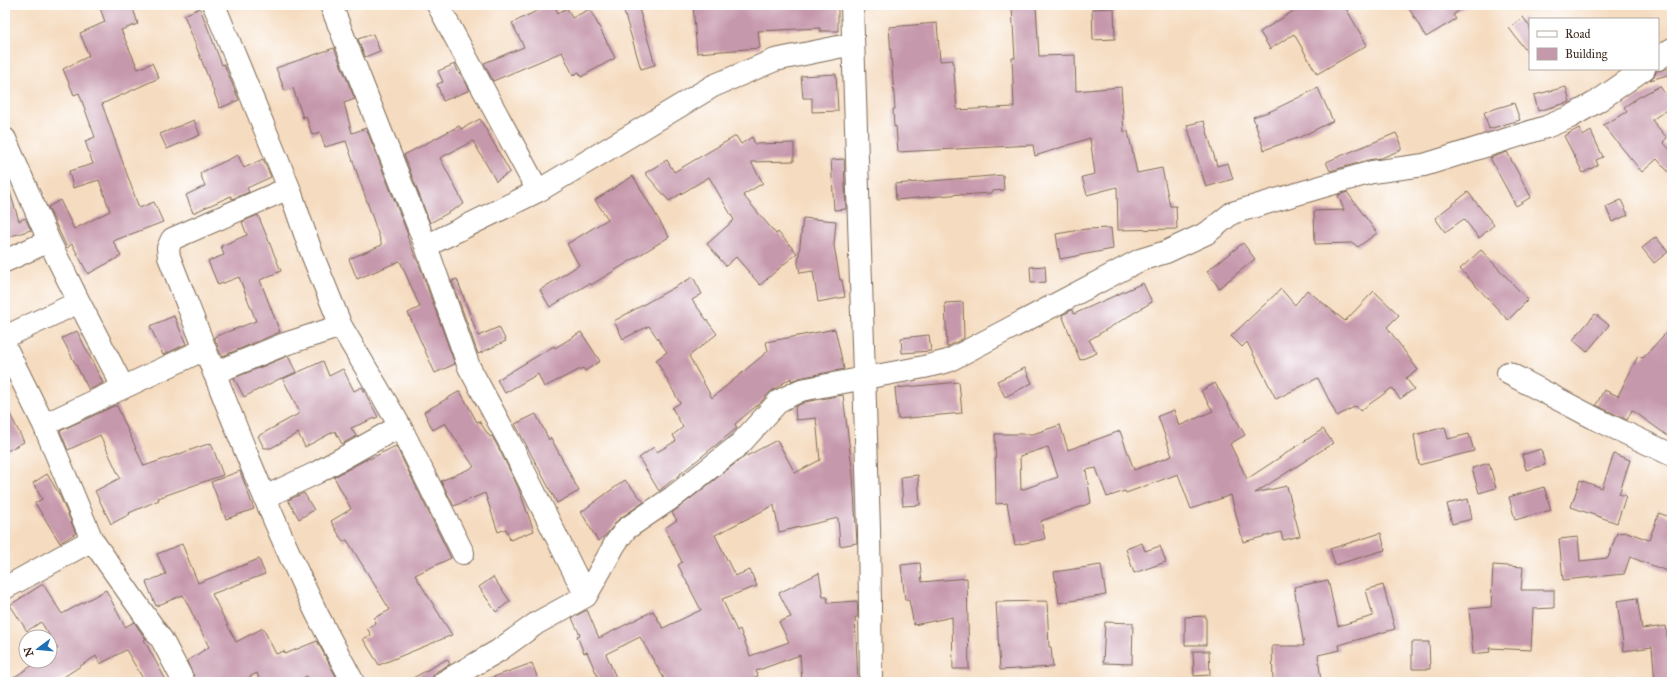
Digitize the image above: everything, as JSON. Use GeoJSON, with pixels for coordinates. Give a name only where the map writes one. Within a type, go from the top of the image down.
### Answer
{"type":"FeatureCollection","features":[{"type":"Feature","properties":{"kind":"street"},"geometry":{"type":"LineString","coordinates":[[214,5],[289,188],[312,254],[340,326],[400,426],[463,554]]}},
{"type":"Feature","properties":{"kind":"street"},"geometry":{"type":"LineString","coordinates":[[331,5],[426,246],[469,367],[509,441],[586,596]]}},
{"type":"Feature","properties":{"kind":"street"},"geometry":{"type":"LineString","coordinates":[[438,5],[538,191]]}},
{"type":"Feature","properties":{"kind":"street"},"geometry":{"type":"LineString","coordinates":[[852,5],[869,529],[871,682]]}},
{"type":"Feature","properties":{"kind":"street"},"geometry":{"type":"LineString","coordinates":[[426,246],[538,191],[713,86],[775,60],[853,44]]}},
{"type":"Feature","properties":{"kind":"street"},"geometry":{"type":"LineString","coordinates":[[1659,58],[1672,49]]}},
{"type":"Feature","properties":{"kind":"street"},"geometry":{"type":"LineString","coordinates":[[444,682],[498,651],[537,623],[586,596],[615,544],[626,529],[673,497],[740,444],[779,401],[802,390],[864,379],[948,360],[1140,260],[1166,252],[1207,234],[1232,213],[1372,172],[1424,165],[1546,127],[1570,117],[1598,102],[1643,70]]}},
{"type":"Feature","properties":{"kind":"street"},"geometry":{"type":"LineString","coordinates":[[5,139],[49,241],[123,387]]}},
{"type":"Feature","properties":{"kind":"street"},"geometry":{"type":"LineString","coordinates":[[289,188],[172,239],[168,248],[169,257],[214,373],[265,497],[317,613],[353,682]]}},
{"type":"Feature","properties":{"kind":"street"},"geometry":{"type":"LineString","coordinates":[[5,261],[49,241]]}},
{"type":"Feature","properties":{"kind":"street"},"geometry":{"type":"LineString","coordinates":[[5,337],[79,302]]}},
{"type":"Feature","properties":{"kind":"street"},"geometry":{"type":"LineString","coordinates":[[214,373],[285,344],[340,326]]}},
{"type":"Feature","properties":{"kind":"street"},"geometry":{"type":"LineString","coordinates":[[5,346],[44,425],[92,540],[162,640],[184,682]]}},
{"type":"Feature","properties":{"kind":"street"},"geometry":{"type":"LineString","coordinates":[[44,425],[205,349]]}},
{"type":"Feature","properties":{"kind":"street"},"geometry":{"type":"LineString","coordinates":[[1508,373],[1598,420],[1672,456]]}},
{"type":"Feature","properties":{"kind":"street"},"geometry":{"type":"LineString","coordinates":[[265,497],[316,473],[400,426]]}},
{"type":"Feature","properties":{"kind":"street"},"geometry":{"type":"LineString","coordinates":[[5,588],[92,540]]}},
{"type":"Feature","properties":{"kind":"building"},"geometry":{"type":"Polygon","coordinates":[[[99,5],[132,5],[138,24],[121,30],[138,69],[152,63],[159,78],[102,104],[139,208],[154,202],[163,222],[113,241],[121,256],[88,274],[72,244],[67,248],[48,207],[60,200],[74,229],[110,211],[99,180],[73,188],[69,171],[93,164],[85,141],[95,137],[79,93],[74,95],[63,69],[89,56],[80,33],[105,22],[99,5]]]}},
{"type":"Feature","properties":{"kind":"building"},"geometry":{"type":"Polygon","coordinates":[[[549,5],[554,5],[558,13],[567,8],[572,18],[590,9],[615,58],[581,77],[579,72],[573,75],[562,52],[493,81],[484,63],[524,47],[512,23],[549,5]]]}},
{"type":"Feature","properties":{"kind":"building"},"geometry":{"type":"Polygon","coordinates":[[[622,5],[638,5],[655,65],[641,69],[622,5]]]}},
{"type":"Feature","properties":{"kind":"building"},"geometry":{"type":"Polygon","coordinates":[[[693,5],[838,5],[838,31],[820,31],[820,28],[758,31],[760,48],[697,53],[693,5]]]}},
{"type":"Feature","properties":{"kind":"building"},"geometry":{"type":"Polygon","coordinates":[[[1303,5],[1344,5],[1367,45],[1317,74],[1294,34],[1270,49],[1260,32],[1303,5]]]}},
{"type":"Feature","properties":{"kind":"building"},"geometry":{"type":"Polygon","coordinates":[[[1407,5],[1467,5],[1453,15],[1456,19],[1426,37],[1407,5]]]}},
{"type":"Feature","properties":{"kind":"building"},"geometry":{"type":"Polygon","coordinates":[[[1036,6],[1039,56],[1075,55],[1076,91],[1121,87],[1124,132],[1128,131],[1137,173],[1162,168],[1170,206],[1176,206],[1177,229],[1118,230],[1117,187],[1087,195],[1082,177],[1095,174],[1090,138],[1035,156],[1033,145],[898,152],[896,126],[894,127],[893,109],[895,109],[889,27],[937,23],[940,61],[953,60],[957,110],[1014,107],[1012,58],[1015,58],[1012,8],[1036,6]]]}},
{"type":"Feature","properties":{"kind":"building"},"geometry":{"type":"Polygon","coordinates":[[[200,8],[222,65],[224,64],[239,100],[220,108],[184,15],[200,8]]]}},
{"type":"Feature","properties":{"kind":"building"},"geometry":{"type":"Polygon","coordinates":[[[1114,8],[1115,39],[1093,40],[1092,9],[1114,8]]]}},
{"type":"Feature","properties":{"kind":"building"},"geometry":{"type":"Polygon","coordinates":[[[1523,17],[1529,26],[1529,55],[1509,28],[1523,17]]]}},
{"type":"Feature","properties":{"kind":"building"},"geometry":{"type":"Polygon","coordinates":[[[373,34],[380,51],[365,57],[358,39],[373,34]]]}},
{"type":"Feature","properties":{"kind":"building"},"geometry":{"type":"Polygon","coordinates":[[[334,48],[355,99],[344,103],[352,133],[366,128],[408,235],[407,236],[420,267],[455,364],[435,373],[408,313],[420,307],[400,261],[357,279],[349,259],[382,245],[346,141],[325,147],[320,132],[312,135],[306,116],[303,118],[293,88],[285,91],[276,68],[334,48]]]}},
{"type":"Feature","properties":{"kind":"building"},"geometry":{"type":"Polygon","coordinates":[[[455,64],[459,74],[460,73],[470,90],[443,101],[437,84],[443,82],[438,71],[455,64]]]}},
{"type":"Feature","properties":{"kind":"building"},"geometry":{"type":"Polygon","coordinates":[[[1670,69],[1671,74],[1650,80],[1655,75],[1656,71],[1670,69]]]}},
{"type":"Feature","properties":{"kind":"building"},"geometry":{"type":"Polygon","coordinates":[[[836,74],[838,111],[812,112],[812,98],[803,98],[801,76],[836,74]]]}},
{"type":"Feature","properties":{"kind":"building"},"geometry":{"type":"Polygon","coordinates":[[[1660,86],[1672,106],[1652,120],[1667,138],[1663,142],[1672,152],[1672,176],[1657,159],[1642,172],[1603,125],[1627,112],[1624,107],[1660,86]]]}},
{"type":"Feature","properties":{"kind":"building"},"geometry":{"type":"Polygon","coordinates":[[[1566,87],[1570,102],[1538,111],[1534,95],[1566,87]]]}},
{"type":"Feature","properties":{"kind":"building"},"geometry":{"type":"Polygon","coordinates":[[[1318,88],[1333,121],[1298,138],[1264,150],[1253,117],[1271,111],[1318,88]]]}},
{"type":"Feature","properties":{"kind":"building"},"geometry":{"type":"Polygon","coordinates":[[[1514,103],[1520,120],[1489,129],[1484,112],[1514,103]]]}},
{"type":"Feature","properties":{"kind":"building"},"geometry":{"type":"Polygon","coordinates":[[[480,119],[510,172],[496,181],[473,141],[440,158],[464,204],[430,223],[404,155],[459,126],[461,129],[480,119]]]}},
{"type":"Feature","properties":{"kind":"building"},"geometry":{"type":"Polygon","coordinates":[[[194,120],[200,135],[167,149],[160,134],[194,120]]]}},
{"type":"Feature","properties":{"kind":"building"},"geometry":{"type":"Polygon","coordinates":[[[1204,121],[1217,166],[1228,163],[1233,179],[1206,187],[1187,125],[1204,121]]]}},
{"type":"Feature","properties":{"kind":"building"},"geometry":{"type":"Polygon","coordinates":[[[1579,128],[1583,136],[1591,131],[1603,157],[1596,160],[1598,165],[1583,173],[1564,136],[1579,128]]]}},
{"type":"Feature","properties":{"kind":"building"},"geometry":{"type":"Polygon","coordinates":[[[1396,133],[1401,143],[1401,150],[1381,158],[1368,160],[1330,171],[1326,162],[1396,133]]]}},
{"type":"Feature","properties":{"kind":"building"},"geometry":{"type":"Polygon","coordinates":[[[736,136],[741,144],[752,137],[755,144],[794,143],[794,161],[751,162],[763,183],[743,195],[776,234],[778,232],[797,253],[760,285],[736,257],[726,266],[707,244],[734,220],[709,177],[669,201],[645,173],[667,160],[674,172],[736,136]]]}},
{"type":"Feature","properties":{"kind":"building"},"geometry":{"type":"Polygon","coordinates":[[[1507,152],[1531,197],[1516,206],[1490,158],[1507,152]]]}},
{"type":"Feature","properties":{"kind":"building"},"geometry":{"type":"Polygon","coordinates":[[[238,155],[244,168],[263,159],[271,177],[247,188],[249,192],[232,199],[231,196],[193,213],[186,195],[205,186],[200,173],[238,155]]]}},
{"type":"Feature","properties":{"kind":"building"},"geometry":{"type":"Polygon","coordinates":[[[844,159],[846,209],[834,210],[831,160],[844,159]]]}},
{"type":"Feature","properties":{"kind":"building"},"geometry":{"type":"Polygon","coordinates":[[[1003,175],[1004,190],[992,191],[992,193],[961,194],[896,200],[895,184],[1003,175]]]}},
{"type":"Feature","properties":{"kind":"building"},"geometry":{"type":"Polygon","coordinates":[[[633,176],[669,237],[591,285],[590,283],[550,307],[540,290],[579,265],[567,244],[608,219],[595,200],[633,176]]]}},
{"type":"Feature","properties":{"kind":"building"},"geometry":{"type":"Polygon","coordinates":[[[5,189],[9,189],[19,221],[25,218],[31,230],[5,238],[5,189]]]}},
{"type":"Feature","properties":{"kind":"building"},"geometry":{"type":"Polygon","coordinates":[[[1347,192],[1377,233],[1358,247],[1353,243],[1315,244],[1314,211],[1344,210],[1338,195],[1347,192]]]}},
{"type":"Feature","properties":{"kind":"building"},"geometry":{"type":"Polygon","coordinates":[[[1468,192],[1494,225],[1479,238],[1464,219],[1445,232],[1435,218],[1468,192]]]}},
{"type":"Feature","properties":{"kind":"building"},"geometry":{"type":"Polygon","coordinates":[[[1621,200],[1628,215],[1612,222],[1606,207],[1621,200]]]}},
{"type":"Feature","properties":{"kind":"building"},"geometry":{"type":"Polygon","coordinates":[[[258,215],[281,271],[260,280],[280,332],[223,356],[221,355],[214,337],[256,321],[239,277],[218,285],[208,261],[224,255],[221,246],[247,235],[242,222],[258,215]]]}},
{"type":"Feature","properties":{"kind":"building"},"geometry":{"type":"Polygon","coordinates":[[[803,218],[836,221],[834,245],[840,280],[842,280],[845,297],[818,302],[813,271],[800,273],[798,263],[803,218]]]}},
{"type":"Feature","properties":{"kind":"building"},"geometry":{"type":"Polygon","coordinates":[[[1111,228],[1113,249],[1060,259],[1056,234],[1086,229],[1111,228]]]}},
{"type":"Feature","properties":{"kind":"building"},"geometry":{"type":"Polygon","coordinates":[[[1656,237],[1668,252],[1654,263],[1642,248],[1656,237]]]}},
{"type":"Feature","properties":{"kind":"building"},"geometry":{"type":"Polygon","coordinates":[[[1243,243],[1255,259],[1219,288],[1207,271],[1243,243]]]}},
{"type":"Feature","properties":{"kind":"building"},"geometry":{"type":"Polygon","coordinates":[[[1481,250],[1528,300],[1508,320],[1460,269],[1481,250]]]}},
{"type":"Feature","properties":{"kind":"building"},"geometry":{"type":"Polygon","coordinates":[[[1045,266],[1046,282],[1031,283],[1030,267],[1045,266]]]}},
{"type":"Feature","properties":{"kind":"building"},"geometry":{"type":"Polygon","coordinates":[[[693,277],[702,294],[692,300],[717,334],[689,356],[712,398],[768,351],[766,342],[835,329],[844,369],[791,381],[791,378],[770,392],[760,403],[735,424],[737,428],[659,491],[639,458],[654,447],[657,452],[676,441],[673,435],[683,427],[672,408],[680,403],[656,360],[667,352],[649,326],[623,339],[614,321],[693,277]]]}},
{"type":"Feature","properties":{"kind":"building"},"geometry":{"type":"Polygon","coordinates":[[[457,279],[478,336],[499,327],[506,341],[478,354],[452,281],[457,279]]]}},
{"type":"Feature","properties":{"kind":"building"},"geometry":{"type":"Polygon","coordinates":[[[1143,283],[1152,302],[1089,340],[1097,353],[1080,360],[1062,315],[1072,310],[1074,314],[1143,283]]]}},
{"type":"Feature","properties":{"kind":"building"},"geometry":{"type":"Polygon","coordinates":[[[1281,289],[1295,305],[1307,290],[1345,321],[1374,291],[1399,315],[1387,327],[1418,370],[1406,378],[1414,389],[1400,399],[1392,388],[1360,411],[1356,406],[1337,416],[1318,378],[1276,399],[1247,342],[1242,347],[1231,336],[1281,289]]]}},
{"type":"Feature","properties":{"kind":"building"},"geometry":{"type":"Polygon","coordinates":[[[963,302],[964,338],[947,347],[945,303],[963,302]]]}},
{"type":"Feature","properties":{"kind":"building"},"geometry":{"type":"Polygon","coordinates":[[[1595,314],[1609,325],[1587,352],[1573,340],[1595,314]]]}},
{"type":"Feature","properties":{"kind":"building"},"geometry":{"type":"Polygon","coordinates":[[[174,316],[186,344],[163,355],[150,326],[174,316]]]}},
{"type":"Feature","properties":{"kind":"building"},"geometry":{"type":"Polygon","coordinates":[[[1672,326],[1672,439],[1632,410],[1627,420],[1596,405],[1604,390],[1618,396],[1638,356],[1643,358],[1672,326]]]}},
{"type":"Feature","properties":{"kind":"building"},"geometry":{"type":"Polygon","coordinates":[[[77,331],[103,383],[89,390],[62,338],[77,331]]]}},
{"type":"Feature","properties":{"kind":"building"},"geometry":{"type":"Polygon","coordinates":[[[581,332],[600,361],[585,371],[583,368],[544,387],[538,374],[505,393],[497,380],[554,346],[555,348],[581,332]]]}},
{"type":"Feature","properties":{"kind":"building"},"geometry":{"type":"Polygon","coordinates":[[[929,335],[931,351],[902,353],[901,338],[929,335]]]}},
{"type":"Feature","properties":{"kind":"building"},"geometry":{"type":"Polygon","coordinates":[[[288,356],[296,372],[244,397],[234,378],[288,356]]]}},
{"type":"Feature","properties":{"kind":"building"},"geometry":{"type":"Polygon","coordinates":[[[323,361],[329,376],[343,369],[354,391],[362,387],[378,417],[351,428],[356,436],[342,444],[335,431],[305,447],[298,433],[271,448],[264,448],[258,436],[300,413],[283,379],[323,361]]]}},
{"type":"Feature","properties":{"kind":"building"},"geometry":{"type":"Polygon","coordinates":[[[1025,368],[1032,383],[1005,397],[997,381],[1025,368]]]}},
{"type":"Feature","properties":{"kind":"building"},"geometry":{"type":"Polygon","coordinates":[[[959,382],[962,413],[898,419],[895,388],[959,382]]]}},
{"type":"Feature","properties":{"kind":"building"},"geometry":{"type":"Polygon","coordinates":[[[1215,383],[1245,435],[1230,444],[1247,479],[1323,429],[1333,443],[1255,493],[1287,486],[1300,536],[1283,540],[1281,532],[1243,542],[1231,495],[1191,509],[1178,474],[1126,493],[1125,491],[1107,497],[1096,468],[1086,470],[1091,503],[1041,521],[1045,539],[1015,545],[1007,503],[996,504],[995,434],[1033,434],[1060,425],[1068,450],[1120,431],[1134,470],[1172,456],[1158,416],[1174,410],[1179,426],[1213,411],[1201,391],[1215,383]],[[1048,447],[1020,456],[1021,490],[1058,477],[1048,447]]]}},
{"type":"Feature","properties":{"kind":"building"},"geometry":{"type":"Polygon","coordinates":[[[460,391],[477,422],[479,421],[490,437],[492,436],[498,447],[518,487],[534,531],[510,540],[506,529],[498,532],[485,493],[454,506],[441,481],[474,467],[445,423],[433,430],[424,412],[460,391]]]}},
{"type":"Feature","properties":{"kind":"building"},"geometry":{"type":"Polygon","coordinates":[[[843,395],[853,476],[857,543],[840,546],[838,518],[779,532],[774,505],[715,535],[735,576],[750,570],[757,586],[722,599],[737,631],[740,629],[750,656],[789,642],[779,622],[791,617],[779,593],[819,573],[823,597],[827,597],[828,603],[857,601],[858,617],[855,617],[858,682],[802,682],[800,655],[756,671],[758,676],[742,682],[666,682],[640,637],[606,654],[618,682],[600,682],[587,652],[584,653],[577,636],[580,635],[572,618],[587,610],[599,638],[653,611],[663,628],[701,610],[678,565],[682,562],[665,528],[677,520],[672,513],[741,459],[777,440],[795,473],[820,460],[816,418],[796,420],[795,407],[805,402],[843,395]]]}},
{"type":"Feature","properties":{"kind":"building"},"geometry":{"type":"Polygon","coordinates":[[[5,404],[24,442],[5,452],[5,404]]]}},
{"type":"Feature","properties":{"kind":"building"},"geometry":{"type":"Polygon","coordinates":[[[114,406],[117,406],[144,466],[211,443],[223,475],[158,498],[159,500],[129,513],[130,514],[111,524],[95,491],[120,478],[100,435],[68,450],[60,431],[114,406]]]}},
{"type":"Feature","properties":{"kind":"building"},"geometry":{"type":"Polygon","coordinates":[[[536,414],[549,440],[551,438],[579,491],[557,503],[515,424],[536,414]]]}},
{"type":"Feature","properties":{"kind":"building"},"geometry":{"type":"Polygon","coordinates":[[[1445,427],[1448,439],[1469,434],[1474,451],[1419,465],[1414,435],[1445,427]]]}},
{"type":"Feature","properties":{"kind":"building"},"geometry":{"type":"Polygon","coordinates":[[[396,446],[451,558],[415,575],[452,635],[379,665],[363,639],[371,635],[367,628],[376,623],[374,618],[390,610],[347,540],[343,542],[331,521],[351,509],[334,477],[369,458],[396,446]]]}},
{"type":"Feature","properties":{"kind":"building"},"geometry":{"type":"Polygon","coordinates":[[[1541,449],[1545,465],[1526,470],[1522,455],[1541,449]]]}},
{"type":"Feature","properties":{"kind":"building"},"geometry":{"type":"Polygon","coordinates":[[[1614,454],[1630,460],[1619,494],[1626,496],[1617,523],[1571,507],[1580,480],[1602,488],[1614,454]]]}},
{"type":"Feature","properties":{"kind":"building"},"geometry":{"type":"Polygon","coordinates":[[[1489,463],[1496,488],[1479,493],[1472,468],[1489,463]]]}},
{"type":"Feature","properties":{"kind":"building"},"geometry":{"type":"Polygon","coordinates":[[[240,471],[254,509],[226,519],[211,482],[240,471]]]}},
{"type":"Feature","properties":{"kind":"building"},"geometry":{"type":"Polygon","coordinates":[[[47,474],[59,494],[76,533],[60,543],[35,503],[42,499],[33,483],[47,474]]]}},
{"type":"Feature","properties":{"kind":"building"},"geometry":{"type":"Polygon","coordinates":[[[918,475],[920,505],[903,506],[901,477],[918,475]]]}},
{"type":"Feature","properties":{"kind":"building"},"geometry":{"type":"Polygon","coordinates":[[[625,480],[644,502],[619,519],[605,536],[598,541],[581,512],[625,480]]]}},
{"type":"Feature","properties":{"kind":"building"},"geometry":{"type":"Polygon","coordinates":[[[1544,487],[1551,510],[1515,520],[1509,497],[1544,487]]]}},
{"type":"Feature","properties":{"kind":"building"},"geometry":{"type":"Polygon","coordinates":[[[304,493],[314,510],[299,519],[288,500],[304,493]]]}},
{"type":"Feature","properties":{"kind":"building"},"geometry":{"type":"Polygon","coordinates":[[[1468,499],[1472,519],[1452,524],[1447,504],[1468,499]]]}},
{"type":"Feature","properties":{"kind":"building"},"geometry":{"type":"Polygon","coordinates":[[[1659,513],[1672,518],[1672,573],[1630,557],[1624,574],[1563,580],[1559,539],[1578,537],[1580,561],[1608,558],[1617,533],[1627,532],[1649,540],[1659,513]]]}},
{"type":"Feature","properties":{"kind":"building"},"geometry":{"type":"Polygon","coordinates":[[[1381,533],[1385,550],[1335,565],[1330,549],[1381,533]]]}},
{"type":"Feature","properties":{"kind":"building"},"geometry":{"type":"Polygon","coordinates":[[[1142,543],[1145,551],[1160,546],[1166,562],[1134,573],[1126,549],[1142,543]]]}},
{"type":"Feature","properties":{"kind":"building"},"geometry":{"type":"Polygon","coordinates":[[[182,544],[198,583],[259,559],[265,574],[212,594],[236,642],[263,628],[276,654],[284,651],[285,654],[317,641],[339,682],[309,682],[307,676],[293,682],[260,682],[257,673],[240,682],[196,682],[187,661],[209,647],[183,595],[156,606],[146,582],[166,574],[157,554],[182,544]]]}},
{"type":"Feature","properties":{"kind":"building"},"geometry":{"type":"Polygon","coordinates":[[[920,563],[922,582],[967,578],[969,669],[953,669],[952,617],[914,625],[909,600],[905,600],[901,565],[920,563]]]}},
{"type":"Feature","properties":{"kind":"building"},"geometry":{"type":"Polygon","coordinates":[[[1101,565],[1106,595],[1059,603],[1054,572],[1101,565]]]}},
{"type":"Feature","properties":{"kind":"building"},"geometry":{"type":"Polygon","coordinates":[[[1493,565],[1523,567],[1521,590],[1554,590],[1554,608],[1533,609],[1531,650],[1489,648],[1490,652],[1473,654],[1469,609],[1491,607],[1493,565]]]}},
{"type":"Feature","properties":{"kind":"building"},"geometry":{"type":"Polygon","coordinates":[[[493,577],[510,601],[496,612],[479,587],[493,577]]]}},
{"type":"Feature","properties":{"kind":"building"},"geometry":{"type":"Polygon","coordinates":[[[1328,580],[1338,626],[1373,616],[1366,590],[1383,585],[1395,629],[1339,645],[1340,650],[1318,655],[1321,682],[1273,682],[1272,646],[1304,646],[1294,587],[1328,580]]]}},
{"type":"Feature","properties":{"kind":"building"},"geometry":{"type":"Polygon","coordinates":[[[43,584],[62,614],[106,590],[125,627],[134,622],[146,639],[144,640],[167,682],[145,682],[126,650],[100,664],[96,656],[56,682],[7,682],[27,669],[58,669],[58,629],[45,629],[41,622],[30,629],[26,629],[10,605],[43,584]]]}},
{"type":"Feature","properties":{"kind":"building"},"geometry":{"type":"Polygon","coordinates":[[[1637,598],[1642,629],[1666,626],[1672,682],[1655,682],[1652,647],[1624,651],[1617,601],[1637,598]]]}},
{"type":"Feature","properties":{"kind":"building"},"geometry":{"type":"Polygon","coordinates":[[[1047,601],[1049,647],[1051,647],[1053,667],[1000,670],[996,602],[1047,601]]]}},
{"type":"Feature","properties":{"kind":"building"},"geometry":{"type":"Polygon","coordinates":[[[1206,616],[1206,645],[1185,645],[1185,617],[1206,616]]]}},
{"type":"Feature","properties":{"kind":"building"},"geometry":{"type":"Polygon","coordinates":[[[1105,622],[1133,623],[1132,664],[1103,663],[1105,622]]]}},
{"type":"Feature","properties":{"kind":"building"},"geometry":{"type":"Polygon","coordinates":[[[1412,642],[1429,642],[1430,669],[1412,669],[1412,642]]]}},
{"type":"Feature","properties":{"kind":"building"},"geometry":{"type":"Polygon","coordinates":[[[1193,651],[1209,651],[1210,675],[1194,676],[1193,651]]]}},
{"type":"Feature","properties":{"kind":"building"},"geometry":{"type":"Polygon","coordinates":[[[447,659],[450,664],[437,671],[433,676],[432,682],[406,682],[447,659]]]}},
{"type":"Feature","properties":{"kind":"building"},"geometry":{"type":"Polygon","coordinates":[[[532,663],[539,682],[486,682],[485,680],[532,663]]]}}]}
